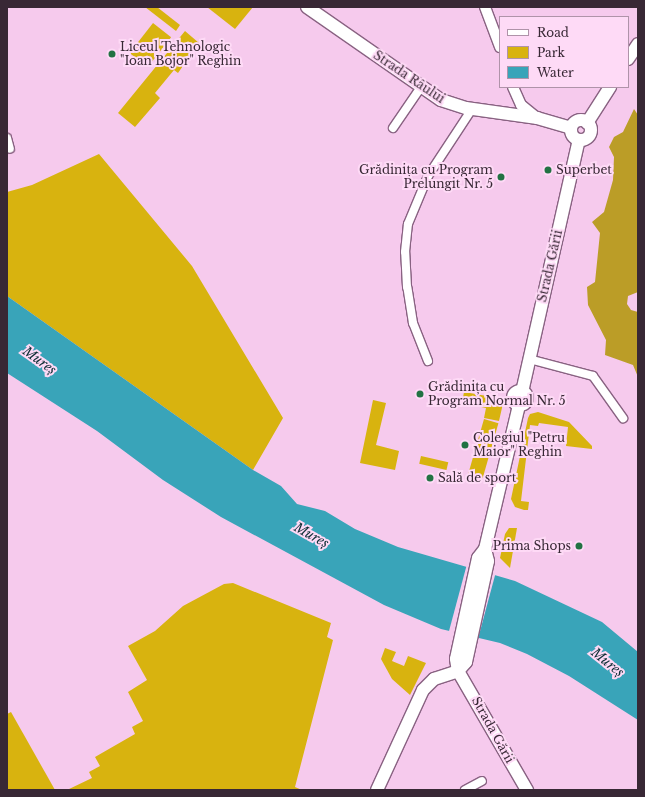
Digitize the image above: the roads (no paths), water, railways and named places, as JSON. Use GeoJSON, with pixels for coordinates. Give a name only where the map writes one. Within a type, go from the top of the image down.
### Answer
{"type":"FeatureCollection","features":[{"type":"Feature","properties":{"kind":"main road","name":"Strada Râului"},"geometry":{"type":"LineString","coordinates":[[307,7],[441,100],[472,109],[537,118],[571,128]]}},
{"type":"Feature","properties":{"kind":"main road"},"geometry":{"type":"LineString","coordinates":[[629,58],[638,44]]}},
{"type":"Feature","properties":{"kind":"main road"},"geometry":{"type":"LineString","coordinates":[[587,123],[578,121],[571,128],[572,136],[579,140],[585,139],[590,134],[587,123],[609,88]]}},
{"type":"Feature","properties":{"kind":"main road","name":"Strada Gării"},"geometry":{"type":"LineString","coordinates":[[527,790],[460,664],[519,405],[524,405],[527,400],[526,394],[522,392],[579,140]]}},
{"type":"Feature","properties":{"kind":"main road"},"geometry":{"type":"LineString","coordinates":[[377,790],[423,690],[434,679],[460,664]]}},
{"type":"Feature","properties":{"kind":"street"},"geometry":{"type":"LineString","coordinates":[[484,7],[499,44]]}},
{"type":"Feature","properties":{"kind":"street"},"geometry":{"type":"LineString","coordinates":[[393,128],[421,87]]}},
{"type":"Feature","properties":{"kind":"street"},"geometry":{"type":"LineString","coordinates":[[514,88],[522,105],[537,118]]}},
{"type":"Feature","properties":{"kind":"street"},"geometry":{"type":"LineString","coordinates":[[428,362],[413,323],[407,287],[405,252],[408,224],[428,176],[472,109]]}},
{"type":"Feature","properties":{"kind":"street"},"geometry":{"type":"LineString","coordinates":[[7,138],[10,149]]}},
{"type":"Feature","properties":{"kind":"street"},"geometry":{"type":"LineString","coordinates":[[529,359],[593,376],[623,418]]}},
{"type":"Feature","properties":{"kind":"street"},"geometry":{"type":"LineString","coordinates":[[465,790],[482,781]]}},
{"type":"Feature","properties":{"kind":"water","name":"Mureș"},"geometry":{"type":"Polygon","coordinates":[[[7,296],[253,470],[281,486],[297,504],[325,511],[355,529],[398,547],[515,581],[602,622],[638,652],[638,720],[569,676],[527,654],[500,643],[441,629],[384,605],[221,517],[163,480],[97,431],[7,373],[7,296]]]}},
{"type":"Feature","properties":{"kind":"place","name":"Liceul Tehnologic \"Ioan Bojor\" Reghin"},"geometry":{"type":"Point","coordinates":[112,54]}},
{"type":"Feature","properties":{"kind":"place","name":"Superbet"},"geometry":{"type":"Point","coordinates":[548,170]}},
{"type":"Feature","properties":{"kind":"place","name":"Grădinița cu Program Prelungit Nr. 5"},"geometry":{"type":"Point","coordinates":[501,177]}},
{"type":"Feature","properties":{"kind":"place","name":"Grădinița cu Program Normal Nr. 5"},"geometry":{"type":"Point","coordinates":[420,394]}},
{"type":"Feature","properties":{"kind":"place","name":"Colegiul \"Petru Maior\" Reghin"},"geometry":{"type":"Point","coordinates":[465,445]}},
{"type":"Feature","properties":{"kind":"place","name":"Sală de sport"},"geometry":{"type":"Point","coordinates":[430,478]}},
{"type":"Feature","properties":{"kind":"place","name":"Prima Shops"},"geometry":{"type":"Point","coordinates":[579,546]}}]}
